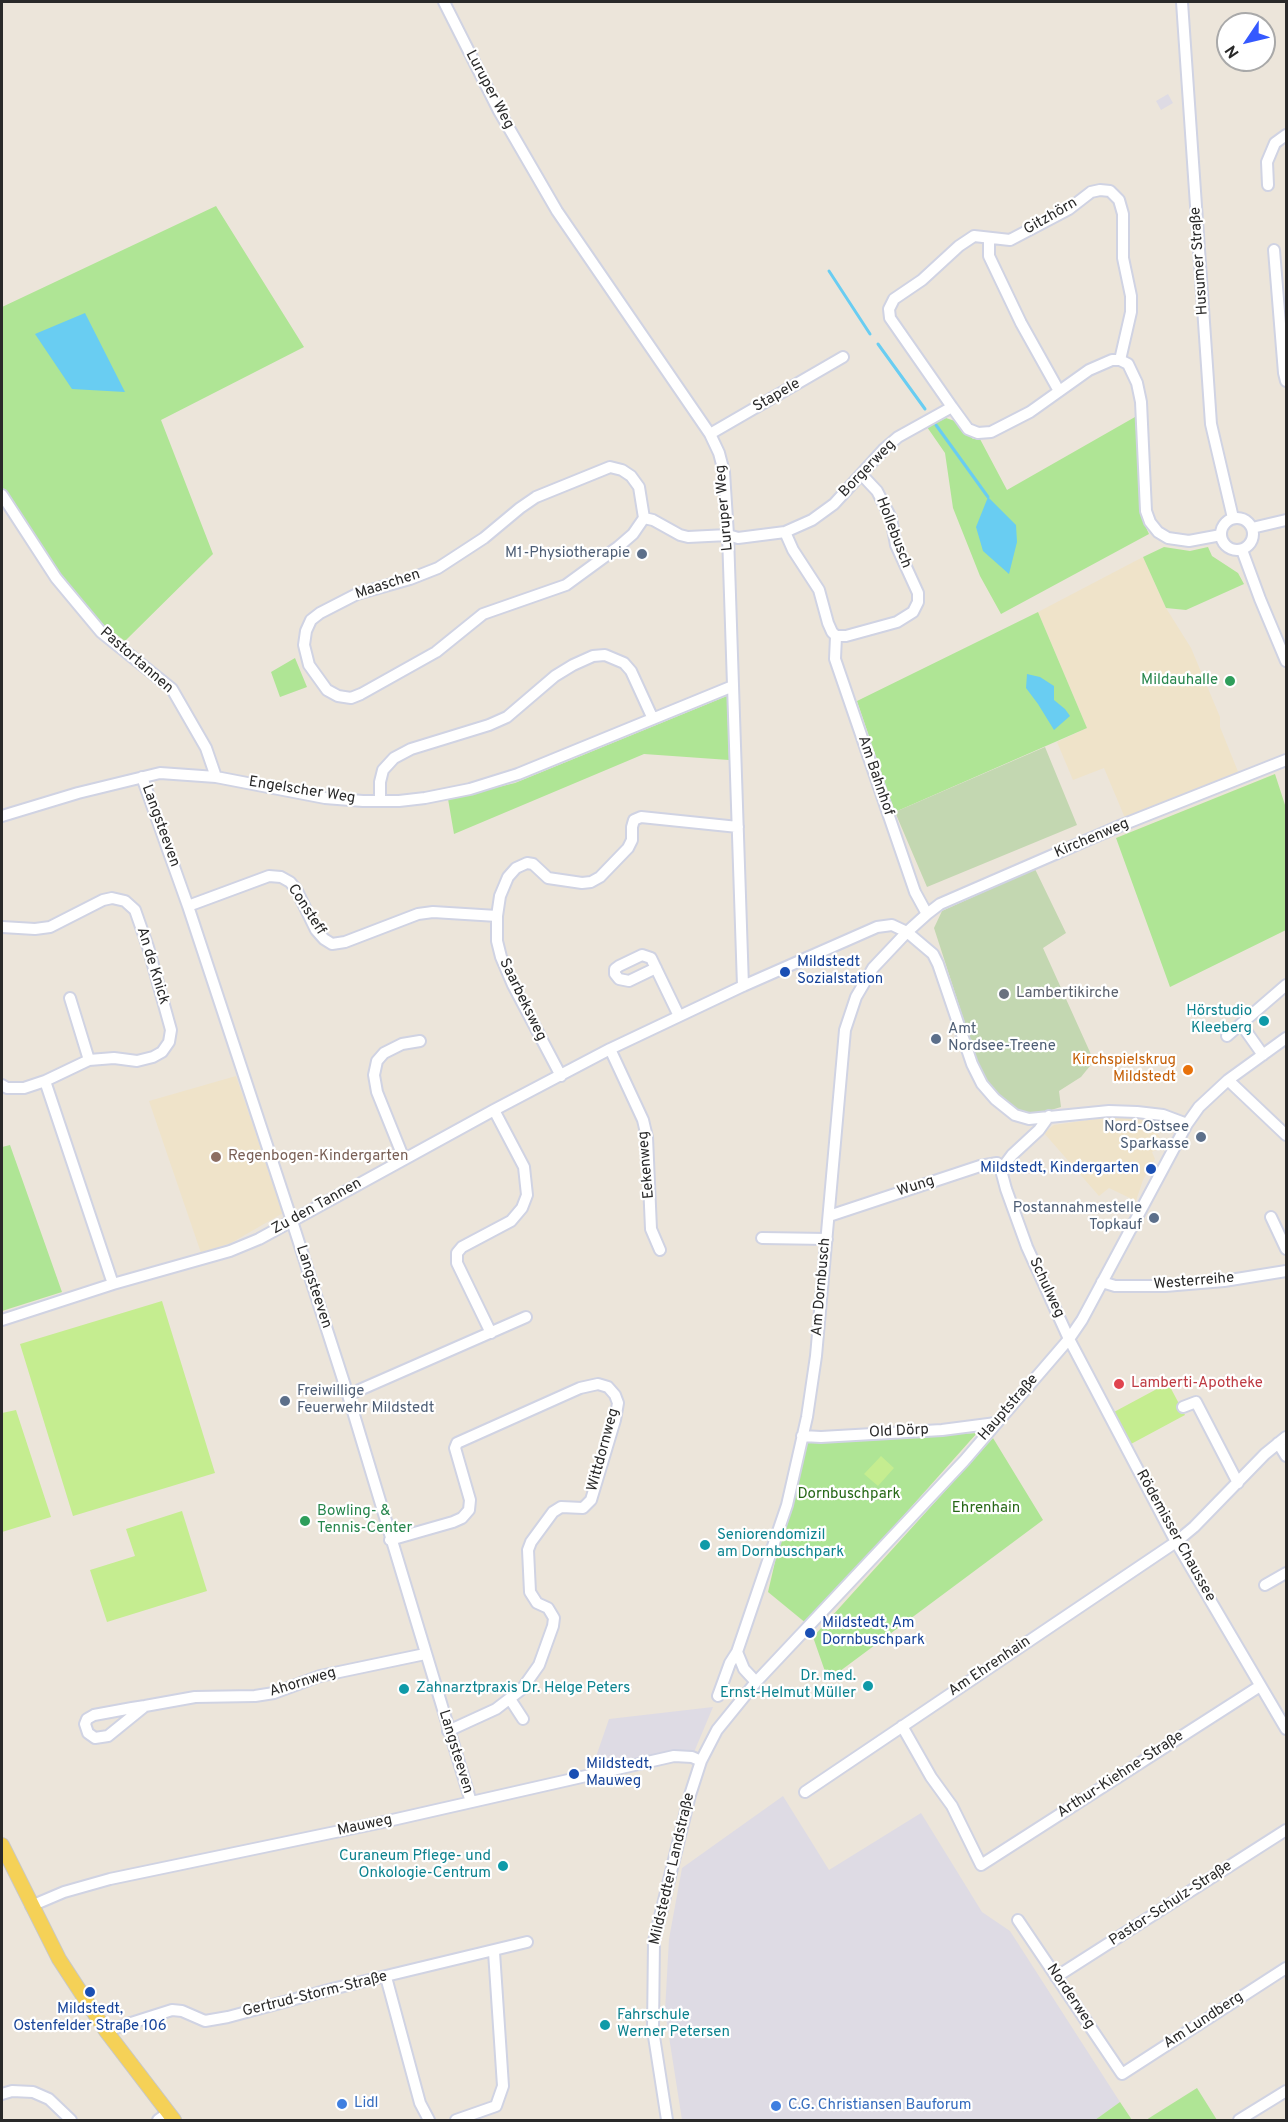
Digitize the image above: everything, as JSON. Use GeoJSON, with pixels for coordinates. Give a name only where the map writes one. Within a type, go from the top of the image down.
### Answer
{"type":"FeatureCollection","features":[{"type":"Feature","properties":{"kind":"main road"},"geometry":{"type":"LineString","coordinates":[[2,1845],[59,1959],[90,2009],[167,2118]]}},
{"type":"Feature","properties":{"kind":"street","name":"Luruper Weg"},"geometry":{"type":"LineString","coordinates":[[444,2],[499,111],[556,211],[710,434],[719,453],[724,472],[728,535],[743,986]]}},
{"type":"Feature","properties":{"kind":"street","name":"Husumer Straße"},"geometry":{"type":"LineString","coordinates":[[1182,2],[1211,424],[1233,518]]}},
{"type":"Feature","properties":{"kind":"street"},"geometry":{"type":"LineString","coordinates":[[1268,185],[1267,162],[1275,143],[1287,135]]}},
{"type":"Feature","properties":{"kind":"street","name":"Gitzhörn"},"geometry":{"type":"LineString","coordinates":[[952,407],[890,318],[889,309],[894,298],[922,280],[959,246],[974,236],[1010,240],[1069,209],[1090,192],[1110,191],[1119,200],[1123,214],[1123,258],[1131,296],[1131,312],[1120,360]]}},
{"type":"Feature","properties":{"kind":"street"},"geometry":{"type":"LineString","coordinates":[[989,238],[989,256],[1021,323],[1059,391]]}},
{"type":"Feature","properties":{"kind":"street"},"geometry":{"type":"LineString","coordinates":[[1274,250],[1284,373],[1287,381]]}},
{"type":"Feature","properties":{"kind":"street","name":"Stapele"},"geometry":{"type":"LineString","coordinates":[[710,434],[843,357]]}},
{"type":"Feature","properties":{"kind":"street"},"geometry":{"type":"LineString","coordinates":[[952,407],[968,429],[978,433],[991,432],[1030,412],[1089,370],[1112,360],[1120,360],[1128,364],[1133,372],[1141,402],[1146,511],[1150,522],[1158,532],[1168,538],[1189,541],[1221,535]]}},
{"type":"Feature","properties":{"kind":"street","name":"Borgerweg"},"geometry":{"type":"LineString","coordinates":[[728,535],[738,538],[785,532],[812,520],[834,504],[884,448],[898,437],[952,407]]}},
{"type":"Feature","properties":{"kind":"street","name":"Maaschen"},"geometry":{"type":"LineString","coordinates":[[610,467],[622,470],[635,481],[639,487],[644,518],[633,534],[618,547],[566,585],[483,614],[436,652],[361,694],[351,698],[338,696],[327,690],[309,665],[304,645],[306,631],[311,620],[320,613],[357,594],[438,568],[484,538],[536,497],[610,467]]}},
{"type":"Feature","properties":{"kind":"street","name":"Hollebusch"},"geometry":{"type":"LineString","coordinates":[[836,636],[846,636],[897,622],[913,612],[918,602],[918,593],[896,545],[891,518],[884,502],[861,474]]}},
{"type":"Feature","properties":{"kind":"street","name":"Pastortannen"},"geometry":{"type":"LineString","coordinates":[[2,495],[56,578],[101,632],[172,689],[206,748],[216,777]]}},
{"type":"Feature","properties":{"kind":"street"},"geometry":{"type":"LineString","coordinates":[[644,518],[688,537],[728,535]]}},
{"type":"Feature","properties":{"kind":"street"},"geometry":{"type":"LineString","coordinates":[[1233,518],[1246,520],[1252,528],[1252,540],[1242,550],[1227,547],[1223,543],[1221,535],[1223,525],[1233,518]]}},
{"type":"Feature","properties":{"kind":"street"},"geometry":{"type":"LineString","coordinates":[[1252,528],[1287,520]]}},
{"type":"Feature","properties":{"kind":"street"},"geometry":{"type":"LineString","coordinates":[[785,532],[793,550],[819,590],[828,623],[836,636]]}},
{"type":"Feature","properties":{"kind":"street"},"geometry":{"type":"LineString","coordinates":[[1242,550],[1287,661]]}},
{"type":"Feature","properties":{"kind":"street","name":"Am Bahnhof"},"geometry":{"type":"LineString","coordinates":[[836,636],[835,659],[915,892],[927,914]]}},
{"type":"Feature","properties":{"kind":"street"},"geometry":{"type":"LineString","coordinates":[[381,801],[380,782],[383,770],[394,758],[411,749],[489,725],[507,717],[555,676],[573,664],[593,656],[605,655],[624,663],[631,671],[653,719]]}},
{"type":"Feature","properties":{"kind":"street","name":"Engelscher Weg"},"geometry":{"type":"LineString","coordinates":[[2,816],[160,773],[216,777],[325,798],[381,801],[425,798],[470,789],[518,774],[733,686]]}},
{"type":"Feature","properties":{"kind":"street","name":"Kirchenweg"},"geometry":{"type":"LineString","coordinates":[[907,932],[940,904],[1122,825],[1287,760]]}},
{"type":"Feature","properties":{"kind":"street","name":"Langsteeven"},"geometry":{"type":"LineString","coordinates":[[142,777],[188,906],[348,1395],[471,1802]]}},
{"type":"Feature","properties":{"kind":"street","name":"Saarbeksweg"},"geometry":{"type":"LineString","coordinates":[[561,1076],[513,985],[501,957],[497,941],[496,916],[500,896],[508,877],[516,868],[527,863],[533,864],[548,878],[582,883],[591,882],[600,877],[628,848],[632,840],[634,820],[641,817],[738,827]]}},
{"type":"Feature","properties":{"kind":"street","name":"Consteff"},"geometry":{"type":"LineString","coordinates":[[188,906],[269,876],[281,877],[296,889],[316,930],[332,944],[345,942],[418,914],[433,912],[496,916]]}},
{"type":"Feature","properties":{"kind":"street","name":"An de Knick"},"geometry":{"type":"LineString","coordinates":[[2,927],[35,930],[50,927],[90,905],[112,898],[125,901],[135,910],[148,947],[171,1030],[169,1042],[162,1052],[153,1057],[137,1061],[114,1058],[89,1060],[45,1081],[24,1088],[7,1088],[2,1085]]}},
{"type":"Feature","properties":{"kind":"street"},"geometry":{"type":"LineString","coordinates":[[743,986],[877,927],[892,925],[907,932],[924,945],[938,964],[969,1055],[982,1084],[995,1099],[1015,1115],[1029,1119],[1109,1111],[1137,1112],[1163,1115],[1187,1124]]}},
{"type":"Feature","properties":{"kind":"street","name":"Am Dornbusch"},"geometry":{"type":"LineString","coordinates":[[718,1696],[730,1663],[738,1652],[787,1505],[807,1417],[816,1356],[845,1030],[856,997],[873,968],[907,932]]}},
{"type":"Feature","properties":{"kind":"street"},"geometry":{"type":"LineString","coordinates":[[656,969],[680,1016]]}},
{"type":"Feature","properties":{"kind":"street"},"geometry":{"type":"LineString","coordinates":[[1227,1036],[1287,985]]}},
{"type":"Feature","properties":{"kind":"street","name":"Zu den Tannen"},"geometry":{"type":"LineString","coordinates":[[2,1320],[113,1284],[230,1251],[259,1239],[610,1049],[743,986]]}},
{"type":"Feature","properties":{"kind":"street"},"geometry":{"type":"LineString","coordinates":[[70,998],[89,1060]]}},
{"type":"Feature","properties":{"kind":"street"},"geometry":{"type":"LineString","coordinates":[[1241,1024],[1263,1056]]}},
{"type":"Feature","properties":{"kind":"street","name":"Hauptstraße"},"geometry":{"type":"LineString","coordinates":[[701,1761],[717,1730],[756,1682],[964,1461],[1069,1339],[1187,1124],[1199,1107],[1228,1080],[1287,1038]]}},
{"type":"Feature","properties":{"kind":"street"},"geometry":{"type":"LineString","coordinates":[[404,1159],[377,1092],[374,1075],[377,1061],[384,1053],[402,1044],[420,1041]]}},
{"type":"Feature","properties":{"kind":"street","name":"Eekenweg"},"geometry":{"type":"LineString","coordinates":[[610,1049],[643,1120],[647,1137],[651,1229],[660,1250]]}},
{"type":"Feature","properties":{"kind":"street"},"geometry":{"type":"LineString","coordinates":[[1228,1080],[1287,1135]]}},
{"type":"Feature","properties":{"kind":"street"},"geometry":{"type":"LineString","coordinates":[[45,1081],[113,1284]]}},
{"type":"Feature","properties":{"kind":"street"},"geometry":{"type":"LineString","coordinates":[[491,1333],[457,1263],[457,1253],[462,1247],[511,1221],[522,1208],[527,1195],[524,1167],[494,1110]]}},
{"type":"Feature","properties":{"kind":"street"},"geometry":{"type":"LineString","coordinates":[[1003,1167],[1012,1155],[1039,1130],[1049,1116]]}},
{"type":"Feature","properties":{"kind":"street","name":"Wung"},"geometry":{"type":"LineString","coordinates":[[829,1216],[980,1166],[997,1163],[1003,1167]]}},
{"type":"Feature","properties":{"kind":"street","name":"Schulweg"},"geometry":{"type":"LineString","coordinates":[[1003,1167],[1002,1174],[1006,1189],[1028,1247],[1069,1339]]}},
{"type":"Feature","properties":{"kind":"street"},"geometry":{"type":"LineString","coordinates":[[1271,1217],[1287,1249]]}},
{"type":"Feature","properties":{"kind":"street"},"geometry":{"type":"LineString","coordinates":[[762,1238],[827,1239]]}},
{"type":"Feature","properties":{"kind":"street","name":"Westerreihe"},"geometry":{"type":"LineString","coordinates":[[1102,1282],[1115,1286],[1165,1286],[1224,1281],[1286,1272]]}},
{"type":"Feature","properties":{"kind":"street"},"geometry":{"type":"LineString","coordinates":[[348,1395],[526,1317]]}},
{"type":"Feature","properties":{"kind":"street","name":"Rödemisser Chaussee"},"geometry":{"type":"LineString","coordinates":[[1069,1339],[1176,1542],[1287,1729]]}},
{"type":"Feature","properties":{"kind":"street","name":"Wittdornweg"},"geometry":{"type":"LineString","coordinates":[[390,1540],[453,1522],[462,1518],[469,1510],[470,1500],[455,1448],[457,1443],[580,1388],[598,1384],[608,1387],[615,1395],[618,1403],[615,1420],[591,1500],[583,1508],[561,1507],[554,1512],[531,1542],[528,1550],[530,1592],[537,1603],[552,1612],[554,1626],[540,1665],[533,1676],[510,1699],[496,1709],[448,1731]]}},
{"type":"Feature","properties":{"kind":"street"},"geometry":{"type":"LineString","coordinates":[[1183,1407],[1196,1402],[1238,1483]]}},
{"type":"Feature","properties":{"kind":"street","name":"Old Dörp"},"geometry":{"type":"LineString","coordinates":[[802,1436],[821,1437],[942,1430],[996,1423]]}},
{"type":"Feature","properties":{"kind":"street"},"geometry":{"type":"LineString","coordinates":[[1282,1440],[1287,1456]]}},
{"type":"Feature","properties":{"kind":"street","name":"Am Ehrenhain"},"geometry":{"type":"LineString","coordinates":[[806,1792],[1176,1542],[1282,1440]]}},
{"type":"Feature","properties":{"kind":"street"},"geometry":{"type":"LineString","coordinates":[[1265,1585],[1287,1573]]}},
{"type":"Feature","properties":{"kind":"street"},"geometry":{"type":"LineString","coordinates":[[738,1652],[744,1669],[756,1682]]}},
{"type":"Feature","properties":{"kind":"street","name":"Ahornweg"},"geometry":{"type":"LineString","coordinates":[[145,1706],[108,1736],[95,1738],[88,1733],[85,1724],[87,1719],[94,1715],[195,1697],[274,1694],[320,1676],[425,1654]]}},
{"type":"Feature","properties":{"kind":"street","name":"Arthur-Kiehne-Straße"},"geometry":{"type":"LineString","coordinates":[[902,1726],[931,1777],[952,1806],[981,1865],[1260,1686]]}},
{"type":"Feature","properties":{"kind":"street"},"geometry":{"type":"LineString","coordinates":[[510,1699],[523,1719]]}},
{"type":"Feature","properties":{"kind":"street","name":"Mauweg"},"geometry":{"type":"LineString","coordinates":[[31,1906],[110,1879],[674,1756],[692,1757],[701,1761]]}},
{"type":"Feature","properties":{"kind":"street","name":"Mildstedter Landstraße"},"geometry":{"type":"LineString","coordinates":[[667,2121],[653,2030],[654,1941],[690,1795],[701,1761]]}},
{"type":"Feature","properties":{"kind":"street","name":"Pastor-Schulz-Straße"},"geometry":{"type":"LineString","coordinates":[[1056,1977],[1287,1830]]}},
{"type":"Feature","properties":{"kind":"street","name":"Norderweg"},"geometry":{"type":"LineString","coordinates":[[1018,1920],[1122,2074]]}},
{"type":"Feature","properties":{"kind":"street","name":"Gertrud-Storm-Straße"},"geometry":{"type":"LineString","coordinates":[[106,2031],[172,2010],[182,2011],[205,2021],[228,2017],[336,1988],[494,1952],[527,1942]]}},
{"type":"Feature","properties":{"kind":"street"},"geometry":{"type":"LineString","coordinates":[[456,2121],[496,2106],[503,2086],[494,1952]]}},
{"type":"Feature","properties":{"kind":"street","name":"Am Lundberg"},"geometry":{"type":"LineString","coordinates":[[1122,2074],[1287,1968]]}},
{"type":"Feature","properties":{"kind":"street"},"geometry":{"type":"LineString","coordinates":[[386,1977],[420,2103],[429,2121]]}},
{"type":"Feature","properties":{"kind":"street"},"geometry":{"type":"LineString","coordinates":[[1239,2121],[1287,2091]]}},
{"type":"Feature","properties":{"kind":"street"},"geometry":{"type":"LineString","coordinates":[[2,2094],[33,2092],[49,2099],[70,2121]]}},
{"type":"Feature","properties":{"kind":"shaded area"},"geometry":{"type":"Polygon","coordinates":[[[1168,94],[1173,103],[1161,110],[1156,101],[1168,94]]]}},
{"type":"Feature","properties":{"kind":"shaded area"},"geometry":{"type":"Polygon","coordinates":[[[1143,557],[1166,608],[1191,648],[1220,717],[1220,727],[1239,774],[1125,818],[1104,768],[1073,780],[1057,742],[1087,728],[1038,612],[1143,557]]]}},
{"type":"Feature","properties":{"kind":"shaded area","name":"Regenbogen-Kindergarten"},"geometry":{"type":"Polygon","coordinates":[[[236,1076],[283,1213],[231,1243],[201,1253],[149,1101],[236,1076]]]}},
{"type":"Feature","properties":{"kind":"shaded area"},"geometry":{"type":"Polygon","coordinates":[[[1123,1115],[1151,1120],[1164,1146],[1152,1152],[1155,1159],[1143,1180],[1136,1201],[1109,1188],[1099,1196],[1044,1133],[1054,1125],[1123,1115]]]}},
{"type":"Feature","properties":{"kind":"shaded area"},"geometry":{"type":"Polygon","coordinates":[[[713,1707],[692,1757],[589,1777],[609,1719],[713,1707]]]}},
{"type":"Feature","properties":{"kind":"shaded area"},"geometry":{"type":"Polygon","coordinates":[[[783,1796],[829,1870],[921,1813],[982,1912],[1010,1931],[1120,2102],[1095,2120],[682,2120],[665,2011],[669,1939],[682,1868],[783,1796]]]}},
{"type":"Feature","properties":{"kind":"green space"},"geometry":{"type":"Polygon","coordinates":[[[216,206],[304,347],[161,420],[213,554],[125,641],[106,627],[62,581],[2,488],[2,307],[216,206]]]}},
{"type":"Feature","properties":{"kind":"green space"},"geometry":{"type":"Polygon","coordinates":[[[1135,417],[1142,519],[1149,534],[1001,614],[980,576],[953,508],[945,453],[927,427],[946,418],[955,421],[973,439],[980,439],[1007,490],[1135,417]]]}},
{"type":"Feature","properties":{"kind":"green space"},"geometry":{"type":"Polygon","coordinates":[[[1164,547],[1190,551],[1208,547],[1212,556],[1238,573],[1244,584],[1186,610],[1166,608],[1143,557],[1164,547]]]}},
{"type":"Feature","properties":{"kind":"green space"},"geometry":{"type":"Polygon","coordinates":[[[1038,612],[1087,728],[895,812],[857,701],[1038,612]]]}},
{"type":"Feature","properties":{"kind":"green space"},"geometry":{"type":"Polygon","coordinates":[[[295,658],[307,687],[280,697],[271,672],[295,658]]]}},
{"type":"Feature","properties":{"kind":"green space"},"geometry":{"type":"Polygon","coordinates":[[[727,696],[729,760],[644,754],[454,834],[448,799],[515,783],[727,696]]]}},
{"type":"Feature","properties":{"kind":"green space"},"geometry":{"type":"Polygon","coordinates":[[[1045,747],[1077,825],[927,887],[895,812],[1045,747]]]}},
{"type":"Feature","properties":{"kind":"green space"},"geometry":{"type":"Polygon","coordinates":[[[1275,774],[1286,808],[1286,930],[1170,987],[1116,838],[1275,774]]]}},
{"type":"Feature","properties":{"kind":"green space"},"geometry":{"type":"Polygon","coordinates":[[[1035,869],[1066,933],[1043,948],[1094,1061],[1081,1077],[1059,1091],[1061,1107],[1031,1116],[1011,1110],[982,1076],[934,928],[942,911],[1035,869]]]}},
{"type":"Feature","properties":{"kind":"green space"},"geometry":{"type":"Polygon","coordinates":[[[10,1145],[62,1292],[2,1311],[2,1147],[10,1145]]]}},
{"type":"Feature","properties":{"kind":"green space"},"geometry":{"type":"Polygon","coordinates":[[[162,1301],[215,1473],[73,1516],[20,1344],[162,1301]]]}},
{"type":"Feature","properties":{"kind":"green space"},"geometry":{"type":"Polygon","coordinates":[[[1168,1383],[1185,1415],[1131,1444],[1114,1412],[1168,1383]]]}},
{"type":"Feature","properties":{"kind":"green space"},"geometry":{"type":"Polygon","coordinates":[[[16,1410],[51,1517],[2,1532],[2,1413],[16,1410]]]}},
{"type":"Feature","properties":{"kind":"green space","name":"Dornbuschpark"},"geometry":{"type":"Polygon","coordinates":[[[977,1433],[807,1624],[768,1592],[807,1443],[977,1433]]]}},
{"type":"Feature","properties":{"kind":"green space","name":"Ehrenhain"},"geometry":{"type":"Polygon","coordinates":[[[993,1438],[1043,1520],[828,1680],[813,1637],[993,1438]]]}},
{"type":"Feature","properties":{"kind":"green space"},"geometry":{"type":"Polygon","coordinates":[[[881,1456],[894,1468],[878,1486],[864,1474],[881,1456]]]}},
{"type":"Feature","properties":{"kind":"green space"},"geometry":{"type":"Polygon","coordinates":[[[182,1511],[207,1591],[107,1622],[90,1570],[135,1556],[126,1529],[182,1511]]]}},
{"type":"Feature","properties":{"kind":"green space"},"geometry":{"type":"Polygon","coordinates":[[[1197,2088],[1217,2120],[1146,2120],[1197,2088]]]}},
{"type":"Feature","properties":{"kind":"green space"},"geometry":{"type":"Polygon","coordinates":[[[1120,2102],[1132,2120],[1095,2120],[1120,2102]]]}},
{"type":"Feature","properties":{"kind":"water"},"geometry":{"type":"Polygon","coordinates":[[[85,313],[125,392],[72,389],[35,334],[85,313]]]}},
{"type":"Feature","properties":{"kind":"water"},"geometry":{"type":"Polygon","coordinates":[[[988,497],[1016,525],[1017,542],[1009,574],[983,551],[976,527],[988,497]]]}},
{"type":"Feature","properties":{"kind":"water"},"geometry":{"type":"Polygon","coordinates":[[[1027,674],[1040,677],[1054,686],[1054,700],[1070,716],[1054,730],[1026,688],[1027,674]]]}},
{"type":"Feature","properties":{"kind":"waterway"},"geometry":{"type":"LineString","coordinates":[[829,271],[870,334]]}},
{"type":"Feature","properties":{"kind":"waterway"},"geometry":{"type":"LineString","coordinates":[[878,344],[925,409]]}},
{"type":"Feature","properties":{"kind":"waterway"},"geometry":{"type":"LineString","coordinates":[[936,425],[988,497]]}},
{"type":"Feature","properties":{"kind":"place","name":"M1-Physiotherapie"},"geometry":{"type":"Point","coordinates":[642,554]}},
{"type":"Feature","properties":{"kind":"place","name":"Mildauhalle"},"geometry":{"type":"Point","coordinates":[1230,681]}},
{"type":"Feature","properties":{"kind":"place","name":"Mildstedt Sozialstation"},"geometry":{"type":"Point","coordinates":[785,972]}},
{"type":"Feature","properties":{"kind":"place","name":"Lambertikirche"},"geometry":{"type":"Point","coordinates":[1004,994]}},
{"type":"Feature","properties":{"kind":"place","name":"Hörstudio Kleeberg"},"geometry":{"type":"Point","coordinates":[1264,1021]}},
{"type":"Feature","properties":{"kind":"place","name":"Amt Nordsee-Treene"},"geometry":{"type":"Point","coordinates":[936,1039]}},
{"type":"Feature","properties":{"kind":"place","name":"Kirchspielskrug Mildstedt"},"geometry":{"type":"Point","coordinates":[1188,1070]}},
{"type":"Feature","properties":{"kind":"place","name":"Nord-Ostsee Sparkasse"},"geometry":{"type":"Point","coordinates":[1201,1137]}},
{"type":"Feature","properties":{"kind":"place","name":"Regenbogen-Kindergarten"},"geometry":{"type":"Point","coordinates":[216,1157]}},
{"type":"Feature","properties":{"kind":"place","name":"Mildstedt, Kindergarten"},"geometry":{"type":"Point","coordinates":[1151,1169]}},
{"type":"Feature","properties":{"kind":"place","name":"Postannahmestelle Topkauf"},"geometry":{"type":"Point","coordinates":[1154,1218]}},
{"type":"Feature","properties":{"kind":"place","name":"Lamberti-Apotheke"},"geometry":{"type":"Point","coordinates":[1119,1384]}},
{"type":"Feature","properties":{"kind":"place","name":"Freiwillige Feuerwehr Mildstedt"},"geometry":{"type":"Point","coordinates":[285,1401]}},
{"type":"Feature","properties":{"kind":"place","name":"Bowling- & Tennis-Center"},"geometry":{"type":"Point","coordinates":[305,1521]}},
{"type":"Feature","properties":{"kind":"place","name":"Seniorendomizil am Dornbuschpark"},"geometry":{"type":"Point","coordinates":[705,1545]}},
{"type":"Feature","properties":{"kind":"place","name":"Mildstedt, Am Dornbuschpark"},"geometry":{"type":"Point","coordinates":[810,1633]}},
{"type":"Feature","properties":{"kind":"place","name":"Dr. med. Ernst-Helmut Müller"},"geometry":{"type":"Point","coordinates":[868,1686]}},
{"type":"Feature","properties":{"kind":"place","name":"Zahnarztpraxis Dr. Helge Peters"},"geometry":{"type":"Point","coordinates":[404,1689]}},
{"type":"Feature","properties":{"kind":"place","name":"Mildstedt, Mauweg"},"geometry":{"type":"Point","coordinates":[574,1774]}},
{"type":"Feature","properties":{"kind":"place","name":"Curaneum Pflege- und Onkologie-Centrum"},"geometry":{"type":"Point","coordinates":[503,1866]}},
{"type":"Feature","properties":{"kind":"place","name":"Mildstedt, Ostenfelder Straße 106"},"geometry":{"type":"Point","coordinates":[90,1992]}},
{"type":"Feature","properties":{"kind":"place","name":"Fahrschule Werner Petersen"},"geometry":{"type":"Point","coordinates":[605,2025]}},
{"type":"Feature","properties":{"kind":"place","name":"Lidl"},"geometry":{"type":"Point","coordinates":[342,2104]}},
{"type":"Feature","properties":{"kind":"place","name":"C.G. Christiansen Bauforum"},"geometry":{"type":"Point","coordinates":[776,2106]}}]}
